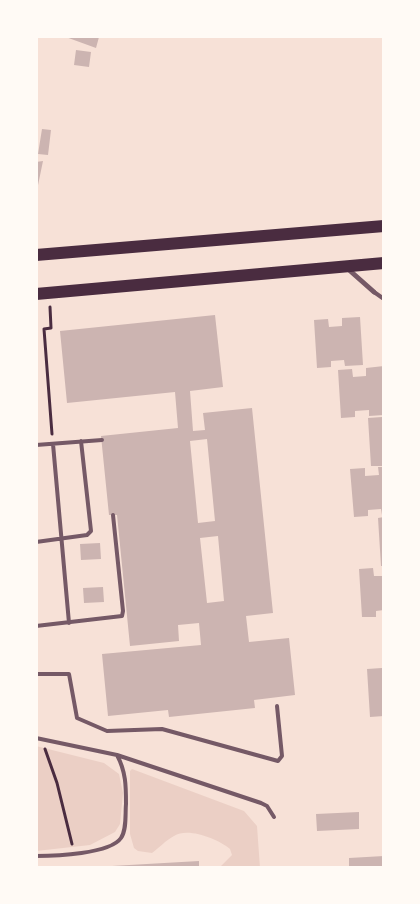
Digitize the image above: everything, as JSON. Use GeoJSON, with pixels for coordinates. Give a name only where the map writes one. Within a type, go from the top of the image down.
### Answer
{"type":"FeatureCollection","features":[{"type":"Feature","properties":{"kind":"main road"},"geometry":{"type":"LineString","coordinates":[[36,255],[384,226]]}},
{"type":"Feature","properties":{"kind":"main road"},"geometry":{"type":"LineString","coordinates":[[36,294],[384,263]]}},
{"type":"Feature","properties":{"kind":"street"},"geometry":{"type":"LineString","coordinates":[[346,267],[374,292]]}},
{"type":"Feature","properties":{"kind":"lane"},"geometry":{"type":"LineString","coordinates":[[374,292],[384,299]]}},
{"type":"Feature","properties":{"kind":"lane"},"geometry":{"type":"LineString","coordinates":[[36,446],[102,440]]}},
{"type":"Feature","properties":{"kind":"lane"},"geometry":{"type":"LineString","coordinates":[[36,542],[87,535],[91,531],[81,441]]}},
{"type":"Feature","properties":{"kind":"lane"},"geometry":{"type":"LineString","coordinates":[[53,444],[69,622]]}},
{"type":"Feature","properties":{"kind":"lane"},"geometry":{"type":"LineString","coordinates":[[36,626],[118,618],[123,615],[113,515]]}},
{"type":"Feature","properties":{"kind":"lane"},"geometry":{"type":"LineString","coordinates":[[36,674],[69,674],[77,718],[107,731],[162,729],[278,761],[282,756],[277,706]]}},
{"type":"Feature","properties":{"kind":"lane"},"geometry":{"type":"LineString","coordinates":[[39,739],[117,755],[261,803],[267,806],[274,817]]}},
{"type":"Feature","properties":{"kind":"lane"},"geometry":{"type":"LineString","coordinates":[[36,856],[74,853],[114,844],[121,839],[124,830],[126,782],[123,767],[117,755]]}},
{"type":"Feature","properties":{"kind":"path"},"geometry":{"type":"LineString","coordinates":[[50,307],[51,328],[44,329],[53,444]]}},
{"type":"Feature","properties":{"kind":"path"},"geometry":{"type":"LineString","coordinates":[[39,739],[58,783],[74,853]]}},
{"type":"Feature","properties":{"kind":"shaded area"},"geometry":{"type":"Polygon","coordinates":[[[36,746],[104,763],[119,774],[123,793],[120,824],[115,832],[90,845],[36,851],[36,746]]]}},
{"type":"Feature","properties":{"kind":"shaded area"},"geometry":{"type":"Polygon","coordinates":[[[132,769],[244,811],[257,826],[260,868],[219,868],[232,855],[230,849],[218,841],[203,835],[187,833],[174,836],[152,853],[138,851],[134,848],[130,834],[130,771],[132,769]]]}},
{"type":"Feature","properties":{"kind":"building"},"geometry":{"type":"Polygon","coordinates":[[[63,36],[98,36],[99,37],[96,48],[63,36]]]}},
{"type":"Feature","properties":{"kind":"building"},"geometry":{"type":"Polygon","coordinates":[[[76,50],[91,52],[89,67],[74,65],[76,50]]]}},
{"type":"Feature","properties":{"kind":"building"},"geometry":{"type":"Polygon","coordinates":[[[42,129],[51,130],[48,155],[38,154],[42,129]]]}},
{"type":"Feature","properties":{"kind":"building"},"geometry":{"type":"Polygon","coordinates":[[[43,161],[37,190],[36,190],[36,162],[43,161]]]}},
{"type":"Feature","properties":{"kind":"building"},"geometry":{"type":"Polygon","coordinates":[[[215,315],[223,387],[190,391],[193,431],[205,430],[203,413],[252,408],[273,613],[246,616],[249,642],[289,638],[295,695],[254,700],[255,708],[169,717],[168,710],[108,716],[102,654],[201,645],[199,623],[178,625],[179,641],[130,646],[117,515],[109,515],[101,436],[178,428],[175,392],[67,403],[60,331],[215,315]],[[207,439],[190,441],[198,523],[215,521],[207,439]],[[218,536],[200,538],[207,603],[224,601],[218,536]]]}},
{"type":"Feature","properties":{"kind":"building"},"geometry":{"type":"Polygon","coordinates":[[[360,317],[363,365],[345,366],[344,360],[331,361],[331,367],[317,368],[314,320],[328,319],[329,327],[342,326],[342,318],[360,317]]]}},
{"type":"Feature","properties":{"kind":"building"},"geometry":{"type":"Polygon","coordinates":[[[384,366],[384,415],[369,416],[369,410],[355,411],[355,417],[341,418],[338,370],[352,369],[353,377],[366,376],[366,368],[384,366]]]}},
{"type":"Feature","properties":{"kind":"building"},"geometry":{"type":"Polygon","coordinates":[[[382,417],[384,466],[371,466],[368,418],[382,417]]]}},
{"type":"Feature","properties":{"kind":"building"},"geometry":{"type":"Polygon","coordinates":[[[378,467],[384,467],[384,515],[382,515],[381,509],[368,510],[368,516],[354,517],[350,469],[365,468],[365,476],[379,475],[378,467]]]}},
{"type":"Feature","properties":{"kind":"building"},"geometry":{"type":"Polygon","coordinates":[[[384,517],[384,566],[381,566],[378,518],[384,517]]]}},
{"type":"Feature","properties":{"kind":"building"},"geometry":{"type":"Polygon","coordinates":[[[100,543],[101,559],[81,560],[80,544],[100,543]]]}},
{"type":"Feature","properties":{"kind":"building"},"geometry":{"type":"Polygon","coordinates":[[[373,568],[374,576],[384,576],[384,610],[376,611],[376,617],[362,617],[359,569],[373,568]]]}},
{"type":"Feature","properties":{"kind":"building"},"geometry":{"type":"Polygon","coordinates":[[[103,587],[104,602],[84,603],[83,588],[103,587]]]}},
{"type":"Feature","properties":{"kind":"building"},"geometry":{"type":"Polygon","coordinates":[[[382,668],[384,676],[384,716],[370,717],[367,669],[382,668]]]}},
{"type":"Feature","properties":{"kind":"building"},"geometry":{"type":"Polygon","coordinates":[[[359,812],[359,829],[317,831],[316,814],[359,812]]]}},
{"type":"Feature","properties":{"kind":"building"},"geometry":{"type":"Polygon","coordinates":[[[384,856],[384,868],[349,868],[349,858],[384,856]]]}},
{"type":"Feature","properties":{"kind":"building"},"geometry":{"type":"Polygon","coordinates":[[[199,861],[199,868],[113,868],[112,866],[199,861]]]}}]}
